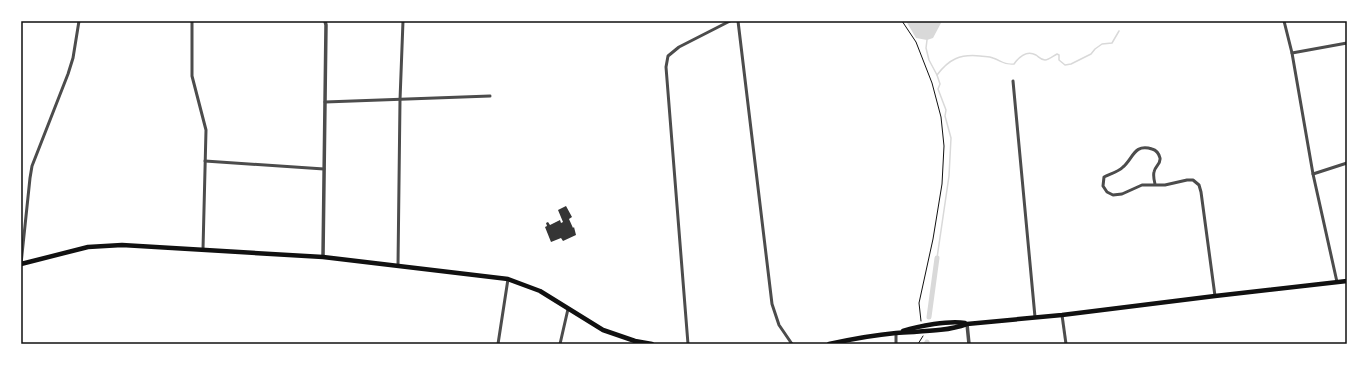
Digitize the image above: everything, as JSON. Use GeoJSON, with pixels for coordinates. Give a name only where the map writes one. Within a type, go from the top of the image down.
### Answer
{"type":"FeatureCollection","features":[{"type":"Feature","properties":{"kind":"main road"},"geometry":{"type":"LineString","coordinates":[[21,264],[88,247],[122,245],[323,257],[508,279],[540,291],[568,310],[603,330],[635,341],[652,344]]}},
{"type":"Feature","properties":{"kind":"main road"},"geometry":{"type":"LineString","coordinates":[[829,344],[859,337],[942,329],[967,324],[1062,315],[1347,281]]}},
{"type":"Feature","properties":{"kind":"main road"},"geometry":{"type":"LineString","coordinates":[[896,333],[922,326],[967,324]]}},
{"type":"Feature","properties":{"kind":"street"},"geometry":{"type":"LineString","coordinates":[[21,264],[32,166],[71,67],[79,21]]}},
{"type":"Feature","properties":{"kind":"street"},"geometry":{"type":"LineString","coordinates":[[192,21],[192,76],[206,130],[202,250]]}},
{"type":"Feature","properties":{"kind":"street"},"geometry":{"type":"LineString","coordinates":[[323,257],[325,21]]}},
{"type":"Feature","properties":{"kind":"street"},"geometry":{"type":"LineString","coordinates":[[398,266],[400,100],[403,21]]}},
{"type":"Feature","properties":{"kind":"street"},"geometry":{"type":"LineString","coordinates":[[688,344],[666,67],[668,56],[679,47],[730,21]]}},
{"type":"Feature","properties":{"kind":"street"},"geometry":{"type":"LineString","coordinates":[[738,21],[772,304],[779,325],[792,344]]}},
{"type":"Feature","properties":{"kind":"street"},"geometry":{"type":"LineString","coordinates":[[1284,21],[1292,53],[1313,174],[1338,282]]}},
{"type":"Feature","properties":{"kind":"street"},"geometry":{"type":"LineString","coordinates":[[1292,53],[1347,43]]}},
{"type":"Feature","properties":{"kind":"street"},"geometry":{"type":"LineString","coordinates":[[1013,81],[1035,318]]}},
{"type":"Feature","properties":{"kind":"street"},"geometry":{"type":"LineString","coordinates":[[325,102],[490,96]]}},
{"type":"Feature","properties":{"kind":"street"},"geometry":{"type":"LineString","coordinates":[[1155,184],[1154,170],[1160,162],[1160,156],[1152,149],[1142,148],[1133,153],[1124,167],[1104,177],[1103,186],[1107,192],[1113,195],[1122,194],[1142,185],[1165,185],[1187,180],[1193,180],[1199,185],[1215,296]]}},
{"type":"Feature","properties":{"kind":"street"},"geometry":{"type":"LineString","coordinates":[[205,161],[324,169]]}},
{"type":"Feature","properties":{"kind":"street"},"geometry":{"type":"LineString","coordinates":[[1313,174],[1347,162]]}},
{"type":"Feature","properties":{"kind":"street"},"geometry":{"type":"LineString","coordinates":[[498,344],[508,279]]}},
{"type":"Feature","properties":{"kind":"street"},"geometry":{"type":"LineString","coordinates":[[560,344],[568,310]]}},
{"type":"Feature","properties":{"kind":"street"},"geometry":{"type":"LineString","coordinates":[[1062,315],[1066,344]]}},
{"type":"Feature","properties":{"kind":"street"},"geometry":{"type":"LineString","coordinates":[[967,324],[969,344]]}},
{"type":"Feature","properties":{"kind":"street"},"geometry":{"type":"LineString","coordinates":[[896,333],[896,344]]}},
{"type":"Feature","properties":{"kind":"path"},"geometry":{"type":"LineString","coordinates":[[902,21],[916,42],[932,83],[941,117],[944,146],[942,184],[920,303],[922,326]]}},
{"type":"Feature","properties":{"kind":"path"},"geometry":{"type":"LineString","coordinates":[[918,344],[923,335]]}},
{"type":"Feature","properties":{"kind":"shaded area"},"geometry":{"type":"Polygon","coordinates":[[[906,21],[939,21],[941,23],[933,38],[927,40],[916,38],[906,21]]]}},
{"type":"Feature","properties":{"kind":"building"},"geometry":{"type":"Polygon","coordinates":[[[566,206],[572,217],[569,219],[573,228],[574,227],[576,235],[563,241],[561,238],[551,242],[545,227],[547,226],[546,223],[548,222],[550,225],[560,220],[561,223],[563,222],[558,210],[566,206]]]}},
{"type":"Feature","properties":{"kind":"waterway"},"geometry":{"type":"LineString","coordinates":[[937,75],[951,61],[967,56],[990,57],[1005,63],[1014,64],[1018,59],[1029,53],[1045,60],[1050,59],[1057,54],[1059,55],[1059,60],[1065,65],[1071,64],[1091,54],[1102,44],[1112,43],[1119,31]]}},
{"type":"Feature","properties":{"kind":"waterway"},"geometry":{"type":"LineString","coordinates":[[927,40],[926,48],[929,60],[940,84],[938,89],[946,110],[945,116],[951,138],[949,176],[937,258]]}},
{"type":"Feature","properties":{"kind":"waterway"},"geometry":{"type":"LineString","coordinates":[[929,317],[937,258]]}}]}
